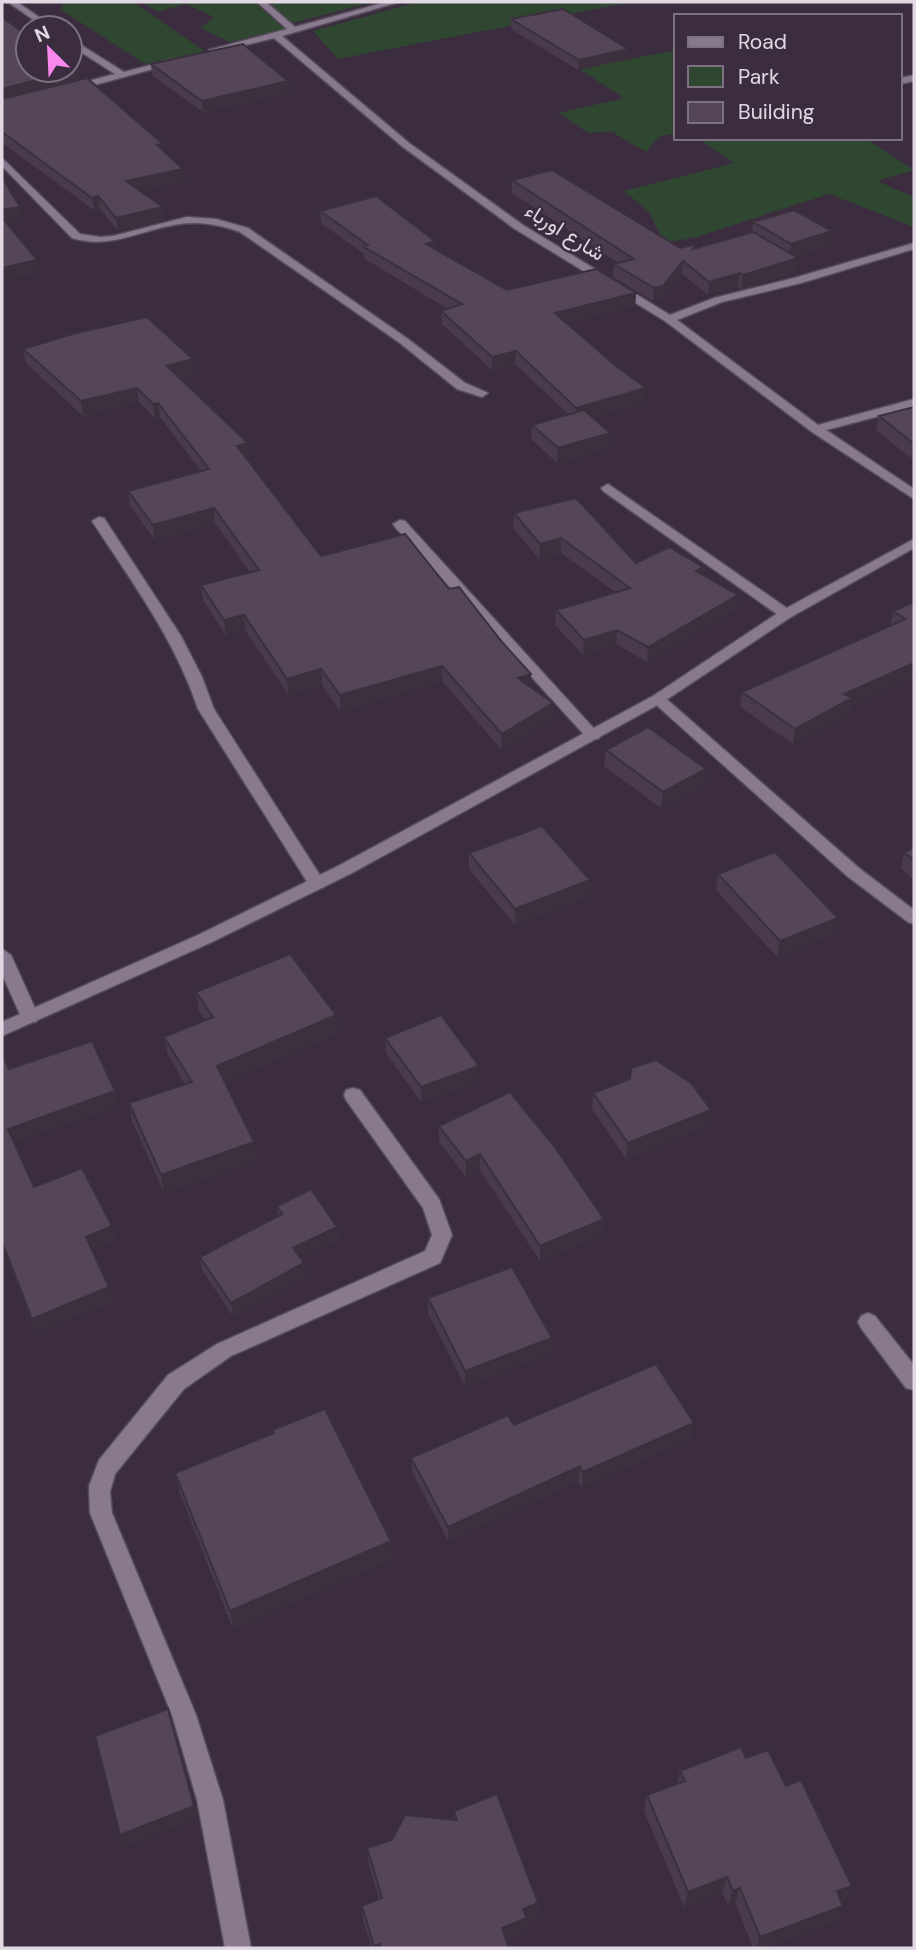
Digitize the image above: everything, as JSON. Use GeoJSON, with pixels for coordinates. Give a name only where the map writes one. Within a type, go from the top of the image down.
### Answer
{"type":"FeatureCollection","features":[{"type":"Feature","properties":{"kind":"street"},"geometry":{"type":"LineString","coordinates":[[12,2],[30,14]]}},
{"type":"Feature","properties":{"kind":"street"},"geometry":{"type":"LineString","coordinates":[[261,2],[293,30]]}},
{"type":"Feature","properties":{"kind":"street"},"geometry":{"type":"LineString","coordinates":[[199,55],[396,2]]}},
{"type":"Feature","properties":{"kind":"street","name":"شارع اورباء"},"geometry":{"type":"LineString","coordinates":[[276,35],[406,145],[499,212],[669,319],[816,429],[914,495]]}},
{"type":"Feature","properties":{"kind":"street"},"geometry":{"type":"LineString","coordinates":[[84,50],[122,75]]}},
{"type":"Feature","properties":{"kind":"street"},"geometry":{"type":"LineString","coordinates":[[55,93],[186,59]]}},
{"type":"Feature","properties":{"kind":"street"},"geometry":{"type":"LineString","coordinates":[[2,161],[76,236],[84,239],[102,240],[192,220],[245,230],[404,341],[461,386],[482,393]]}},
{"type":"Feature","properties":{"kind":"street"},"geometry":{"type":"LineString","coordinates":[[669,319],[718,300],[797,281],[914,246]]}},
{"type":"Feature","properties":{"kind":"street"},"geometry":{"type":"LineString","coordinates":[[816,429],[914,402]]}},
{"type":"Feature","properties":{"kind":"street"},"geometry":{"type":"LineString","coordinates":[[608,488],[786,614]]}},
{"type":"Feature","properties":{"kind":"street"},"geometry":{"type":"LineString","coordinates":[[99,520],[174,636],[195,677],[206,709],[317,884]]}},
{"type":"Feature","properties":{"kind":"street"},"geometry":{"type":"LineString","coordinates":[[400,524],[593,736]]}},
{"type":"Feature","properties":{"kind":"street"},"geometry":{"type":"LineString","coordinates":[[2,1029],[204,939],[317,884],[658,699],[786,614],[914,543]]}},
{"type":"Feature","properties":{"kind":"street"},"geometry":{"type":"LineString","coordinates":[[658,699],[853,872],[914,918]]}},
{"type":"Feature","properties":{"kind":"street"},"geometry":{"type":"LineString","coordinates":[[2,955],[30,1017]]}},
{"type":"Feature","properties":{"kind":"street"},"geometry":{"type":"LineString","coordinates":[[238,1948],[210,1800],[184,1715],[101,1513],[98,1499],[100,1484],[107,1468],[176,1382],[225,1350],[433,1257],[442,1236],[432,1205],[353,1095]]}},
{"type":"Feature","properties":{"kind":"street"},"geometry":{"type":"LineString","coordinates":[[867,1322],[914,1381]]}},
{"type":"Feature","properties":{"kind":"green space"},"geometry":{"type":"Polygon","coordinates":[[[65,2],[133,2],[206,52],[145,64],[84,25],[84,14],[68,14],[60,9],[65,2]]]}},
{"type":"Feature","properties":{"kind":"green space"},"geometry":{"type":"Polygon","coordinates":[[[142,2],[254,2],[285,29],[230,42],[200,28],[214,17],[186,4],[157,12],[142,2]]]}},
{"type":"Feature","properties":{"kind":"green space"},"geometry":{"type":"Polygon","coordinates":[[[264,2],[373,2],[289,24],[264,2]]]}},
{"type":"Feature","properties":{"kind":"green space"},"geometry":{"type":"Polygon","coordinates":[[[418,2],[632,2],[338,59],[313,31],[418,2]]]}},
{"type":"Feature","properties":{"kind":"green space"},"geometry":{"type":"Polygon","coordinates":[[[674,50],[674,133],[659,137],[646,152],[612,132],[588,133],[559,113],[624,98],[579,69],[674,50]]]}},
{"type":"Feature","properties":{"kind":"green space"},"geometry":{"type":"Polygon","coordinates":[[[700,140],[868,140],[914,170],[877,181],[914,197],[914,227],[829,194],[697,237],[664,243],[649,212],[624,191],[734,163],[700,140]]]}},
{"type":"Feature","properties":{"kind":"building"},"geometry":{"type":"Polygon","coordinates":[[[563,9],[628,49],[579,60],[511,19],[563,9]]]}},
{"type":"Feature","properties":{"kind":"building"},"geometry":{"type":"Polygon","coordinates":[[[2,17],[14,26],[14,84],[21,84],[2,89],[2,17]]]}},
{"type":"Feature","properties":{"kind":"building"},"geometry":{"type":"Polygon","coordinates":[[[243,44],[288,81],[202,101],[151,64],[243,44]]]}},
{"type":"Feature","properties":{"kind":"building"},"geometry":{"type":"Polygon","coordinates":[[[87,78],[163,144],[157,145],[183,169],[126,181],[163,207],[116,218],[98,196],[92,198],[2,132],[2,99],[63,84],[84,84],[84,79],[87,78]]]}},
{"type":"Feature","properties":{"kind":"building"},"geometry":{"type":"Polygon","coordinates":[[[552,170],[680,248],[697,244],[693,249],[753,232],[798,258],[709,282],[683,261],[663,286],[654,288],[614,264],[634,259],[512,180],[552,170]]]}},
{"type":"Feature","properties":{"kind":"building"},"geometry":{"type":"Polygon","coordinates":[[[2,177],[20,207],[2,210],[2,177]]]}},
{"type":"Feature","properties":{"kind":"building"},"geometry":{"type":"Polygon","coordinates":[[[376,196],[435,241],[426,244],[507,290],[596,269],[636,293],[555,313],[616,366],[646,388],[576,408],[516,351],[492,357],[441,311],[462,304],[364,247],[368,245],[320,211],[376,196]]]}},
{"type":"Feature","properties":{"kind":"building"},"geometry":{"type":"Polygon","coordinates":[[[794,210],[832,231],[791,244],[753,222],[794,210]]]}},
{"type":"Feature","properties":{"kind":"building"},"geometry":{"type":"Polygon","coordinates":[[[2,217],[37,260],[2,268],[2,217]]]}},
{"type":"Feature","properties":{"kind":"building"},"geometry":{"type":"Polygon","coordinates":[[[147,317],[193,359],[167,366],[248,443],[237,446],[321,556],[405,534],[449,589],[459,587],[531,674],[518,678],[553,703],[502,734],[442,666],[340,695],[321,669],[287,679],[244,615],[224,620],[201,585],[259,570],[214,508],[153,525],[128,491],[209,469],[158,403],[153,404],[137,388],[81,401],[23,349],[76,333],[147,317]]]}},
{"type":"Feature","properties":{"kind":"building"},"geometry":{"type":"Polygon","coordinates":[[[914,407],[914,444],[879,416],[914,407]]]}},
{"type":"Feature","properties":{"kind":"building"},"geometry":{"type":"Polygon","coordinates":[[[584,410],[610,433],[558,448],[532,425],[584,410]]]}},
{"type":"Feature","properties":{"kind":"building"},"geometry":{"type":"Polygon","coordinates":[[[576,498],[636,563],[669,547],[703,567],[696,571],[738,595],[648,647],[617,630],[584,640],[556,610],[630,588],[561,538],[540,544],[514,513],[576,498]]]}},
{"type":"Feature","properties":{"kind":"building"},"geometry":{"type":"Polygon","coordinates":[[[914,602],[914,663],[844,694],[852,698],[795,729],[742,692],[905,619],[893,611],[914,602]]]}},
{"type":"Feature","properties":{"kind":"building"},"geometry":{"type":"Polygon","coordinates":[[[648,727],[706,769],[663,792],[606,750],[648,727]]]}},
{"type":"Feature","properties":{"kind":"building"},"geometry":{"type":"Polygon","coordinates":[[[542,826],[590,880],[515,909],[469,853],[542,826]]]}},
{"type":"Feature","properties":{"kind":"building"},"geometry":{"type":"Polygon","coordinates":[[[914,848],[914,861],[904,852],[914,848]]]}},
{"type":"Feature","properties":{"kind":"building"},"geometry":{"type":"Polygon","coordinates":[[[775,852],[838,918],[780,941],[718,874],[775,852]]]}},
{"type":"Feature","properties":{"kind":"building"},"geometry":{"type":"Polygon","coordinates":[[[290,954],[336,1015],[217,1066],[254,1142],[161,1175],[129,1103],[192,1082],[164,1037],[213,1017],[196,992],[290,954]]]}},
{"type":"Feature","properties":{"kind":"building"},"geometry":{"type":"Polygon","coordinates":[[[441,1015],[479,1066],[421,1087],[385,1038],[441,1015]]]}},
{"type":"Feature","properties":{"kind":"building"},"geometry":{"type":"Polygon","coordinates":[[[92,1041],[115,1091],[8,1129],[34,1187],[82,1168],[112,1226],[86,1237],[109,1287],[32,1319],[2,1242],[2,1054],[9,1069],[92,1041]]]}},
{"type":"Feature","properties":{"kind":"building"},"geometry":{"type":"Polygon","coordinates":[[[656,1060],[691,1083],[711,1110],[628,1143],[593,1093],[630,1079],[631,1068],[656,1060]]]}},
{"type":"Feature","properties":{"kind":"building"},"geometry":{"type":"Polygon","coordinates":[[[510,1092],[554,1146],[604,1219],[540,1246],[480,1154],[466,1161],[439,1126],[510,1092]]]}},
{"type":"Feature","properties":{"kind":"building"},"geometry":{"type":"Polygon","coordinates":[[[311,1189],[337,1227],[293,1248],[304,1263],[231,1303],[200,1257],[282,1214],[277,1206],[311,1189]]]}},
{"type":"Feature","properties":{"kind":"building"},"geometry":{"type":"Polygon","coordinates":[[[512,1267],[552,1338],[465,1371],[428,1298],[512,1267]]]}},
{"type":"Feature","properties":{"kind":"building"},"geometry":{"type":"Polygon","coordinates":[[[656,1364],[694,1423],[583,1472],[580,1466],[448,1527],[411,1458],[508,1415],[514,1425],[656,1364]]]}},
{"type":"Feature","properties":{"kind":"building"},"geometry":{"type":"Polygon","coordinates":[[[325,1409],[391,1541],[230,1611],[175,1473],[325,1409]]]}},
{"type":"Feature","properties":{"kind":"building"},"geometry":{"type":"Polygon","coordinates":[[[168,1709],[194,1806],[120,1835],[95,1736],[168,1709]]]}},
{"type":"Feature","properties":{"kind":"building"},"geometry":{"type":"Polygon","coordinates":[[[741,1747],[746,1758],[768,1750],[786,1786],[801,1780],[852,1886],[837,1891],[843,1906],[760,1937],[740,1888],[733,1891],[727,1877],[688,1892],[647,1795],[685,1781],[680,1771],[741,1747]]]}},
{"type":"Feature","properties":{"kind":"building"},"geometry":{"type":"Polygon","coordinates":[[[497,1794],[538,1903],[523,1909],[527,1918],[502,1928],[509,1948],[374,1946],[362,1906],[382,1898],[367,1848],[392,1840],[405,1815],[457,1820],[454,1811],[497,1794]]]}}]}
